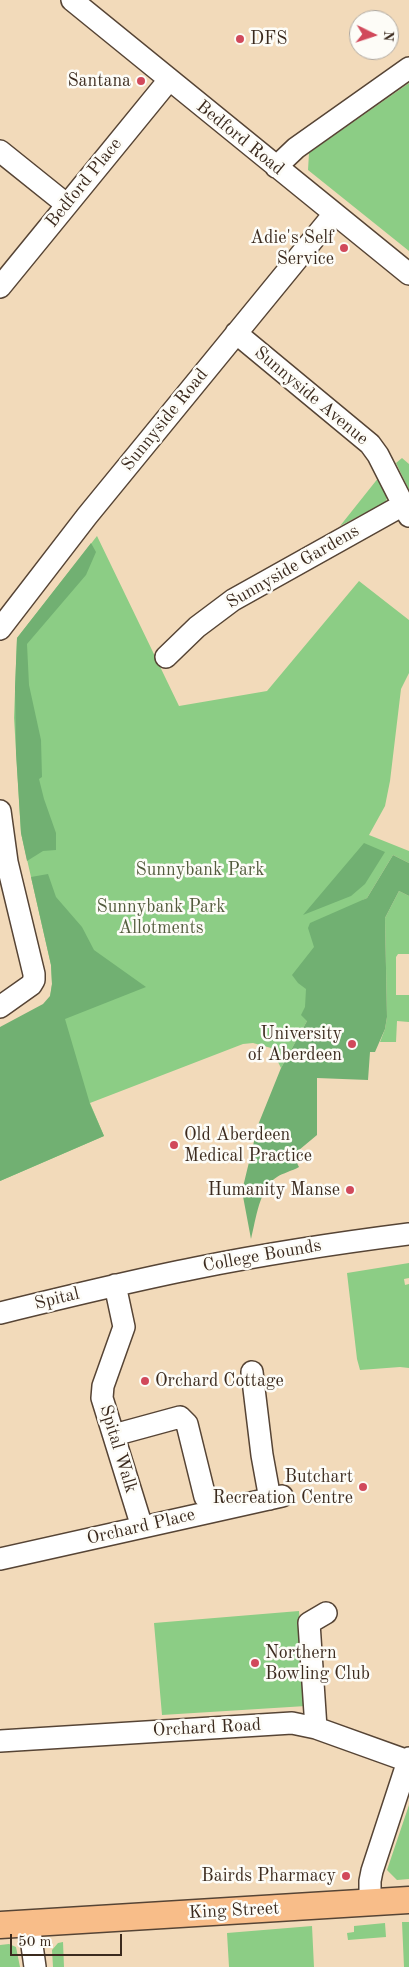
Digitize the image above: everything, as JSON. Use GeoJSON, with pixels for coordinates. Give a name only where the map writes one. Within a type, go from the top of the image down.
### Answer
{"type":"FeatureCollection","features":[{"type":"Feature","properties":{"kind":"main road","name":"King Street"},"geometry":{"type":"LineString","coordinates":[[0,1925],[409,1900]]}},
{"type":"Feature","properties":{"kind":"street","name":"Bedford Road"},"geometry":{"type":"LineString","coordinates":[[72,0],[409,274]]}},
{"type":"Feature","properties":{"kind":"street"},"geometry":{"type":"LineString","coordinates":[[276,166],[296,148],[409,68]]}},
{"type":"Feature","properties":{"kind":"street","name":"Bedford Place"},"geometry":{"type":"LineString","coordinates":[[0,287],[169,80]]}},
{"type":"Feature","properties":{"kind":"street"},"geometry":{"type":"LineString","coordinates":[[0,151],[66,204]]}},
{"type":"Feature","properties":{"kind":"street","name":"Sunnyside Road"},"geometry":{"type":"LineString","coordinates":[[0,629],[86,516],[334,214]]}},
{"type":"Feature","properties":{"kind":"street","name":"Sunnyside Avenue"},"geometry":{"type":"LineString","coordinates":[[236,333],[370,444],[378,455],[406,510]]}},
{"type":"Feature","properties":{"kind":"street","name":"Sunnyside Gardens"},"geometry":{"type":"LineString","coordinates":[[166,657],[181,629],[207,619],[246,593],[406,510]]}},
{"type":"Feature","properties":{"kind":"street"},"geometry":{"type":"LineString","coordinates":[[0,811],[7,862],[34,974],[34,980],[31,985],[0,1008]]}},
{"type":"Feature","properties":{"kind":"street","name":"College Bounds"},"geometry":{"type":"LineString","coordinates":[[115,1284],[265,1255],[409,1234]]}},
{"type":"Feature","properties":{"kind":"street","name":"Spital"},"geometry":{"type":"LineString","coordinates":[[0,1313],[115,1284]]}},
{"type":"Feature","properties":{"kind":"street","name":"Spital Walk"},"geometry":{"type":"LineString","coordinates":[[115,1284],[124,1327],[102,1392],[142,1527]]}},
{"type":"Feature","properties":{"kind":"street","name":"Orchard Place"},"geometry":{"type":"LineString","coordinates":[[0,1559],[276,1498],[258,1430],[252,1372]]}},
{"type":"Feature","properties":{"kind":"street"},"geometry":{"type":"LineString","coordinates":[[114,1435],[180,1417],[187,1424],[205,1497]]}},
{"type":"Feature","properties":{"kind":"street"},"geometry":{"type":"LineString","coordinates":[[316,1728],[309,1623],[326,1613]]}},
{"type":"Feature","properties":{"kind":"street","name":"Orchard Road"},"geometry":{"type":"LineString","coordinates":[[0,1740],[292,1724],[316,1728],[409,1759]]}},
{"type":"Feature","properties":{"kind":"street"},"geometry":{"type":"LineString","coordinates":[[370,1903],[370,1880],[375,1860],[409,1759]]}},
{"type":"Feature","properties":{"kind":"street"},"geometry":{"type":"LineString","coordinates":[[29,1924],[35,1967]]}},
{"type":"Feature","properties":{"kind":"green space"},"geometry":{"type":"Polygon","coordinates":[[[409,83],[409,251],[308,170],[309,153],[409,83]]]}},
{"type":"Feature","properties":{"kind":"green space"},"geometry":{"type":"Polygon","coordinates":[[[402,458],[409,464],[409,490],[396,463],[402,458]]]}},
{"type":"Feature","properties":{"kind":"green space"},"geometry":{"type":"Polygon","coordinates":[[[379,477],[387,497],[386,502],[340,526],[379,477]]]}},
{"type":"Feature","properties":{"kind":"green space","name":"Sunnybank Park"},"geometry":{"type":"Polygon","coordinates":[[[97,536],[179,706],[267,691],[359,581],[409,620],[409,673],[401,689],[390,781],[385,806],[369,835],[409,851],[409,863],[393,855],[367,898],[363,900],[317,1003],[281,1068],[271,1048],[253,1043],[243,1044],[90,1103],[104,1136],[0,1181],[0,1043],[46,1026],[52,984],[51,965],[21,833],[14,718],[17,638],[97,536]]]}},
{"type":"Feature","properties":{"kind":"green space"},"geometry":{"type":"Polygon","coordinates":[[[91,543],[96,552],[86,575],[27,644],[29,685],[41,740],[42,777],[39,779],[56,833],[56,850],[43,851],[27,861],[21,833],[16,753],[15,688],[17,638],[91,543]]]}},
{"type":"Feature","properties":{"kind":"green space"},"geometry":{"type":"Polygon","coordinates":[[[364,843],[385,852],[365,884],[351,896],[303,915],[364,843]]]}},
{"type":"Feature","properties":{"kind":"green space"},"geometry":{"type":"Polygon","coordinates":[[[393,855],[409,863],[409,896],[399,891],[385,918],[387,1017],[385,1029],[375,1052],[370,1052],[368,1080],[317,1078],[317,1135],[293,1155],[299,1167],[277,1177],[266,1189],[259,1205],[251,1239],[242,1191],[258,1125],[281,1068],[307,1021],[301,1015],[305,1007],[306,989],[292,975],[314,947],[308,928],[310,923],[367,898],[393,855]]]}},
{"type":"Feature","properties":{"kind":"green space"},"geometry":{"type":"Polygon","coordinates":[[[48,874],[56,897],[82,927],[94,950],[146,987],[65,1019],[90,1104],[104,1136],[0,1181],[0,1027],[43,1004],[50,996],[52,984],[51,965],[31,877],[48,874]]]}},
{"type":"Feature","properties":{"kind":"green space"},"geometry":{"type":"Polygon","coordinates":[[[399,891],[409,896],[409,954],[398,954],[396,957],[396,995],[409,995],[409,1022],[397,1021],[396,1042],[380,1042],[387,1017],[385,918],[399,891]]]}},
{"type":"Feature","properties":{"kind":"green space"},"geometry":{"type":"Polygon","coordinates":[[[409,1263],[409,1278],[404,1279],[405,1285],[409,1284],[409,1368],[360,1370],[357,1359],[347,1273],[409,1263]]]}},
{"type":"Feature","properties":{"kind":"green space"},"geometry":{"type":"Polygon","coordinates":[[[299,1611],[306,1706],[162,1715],[154,1623],[299,1611]]]}},
{"type":"Feature","properties":{"kind":"green space"},"geometry":{"type":"Polygon","coordinates":[[[409,1805],[409,1879],[397,1880],[387,1870],[409,1805]]]}},
{"type":"Feature","properties":{"kind":"green space"},"geometry":{"type":"Polygon","coordinates":[[[402,1922],[409,1922],[409,1967],[404,1967],[402,1922]]]}},
{"type":"Feature","properties":{"kind":"green space"},"geometry":{"type":"Polygon","coordinates":[[[385,1923],[386,1937],[348,1940],[347,1933],[354,1932],[354,1926],[385,1923]]]}},
{"type":"Feature","properties":{"kind":"green space"},"geometry":{"type":"Polygon","coordinates":[[[312,1926],[314,1967],[229,1967],[227,1933],[312,1926]]]}},
{"type":"Feature","properties":{"kind":"green space"},"geometry":{"type":"Polygon","coordinates":[[[63,1942],[64,1967],[53,1967],[52,1950],[58,1943],[63,1942]]]}},
{"type":"Feature","properties":{"kind":"green space"},"geometry":{"type":"Polygon","coordinates":[[[9,1944],[16,1947],[20,1967],[0,1967],[0,1945],[9,1944]]]}},
{"type":"Feature","properties":{"kind":"place","name":"DFS"},"geometry":{"type":"Point","coordinates":[240,39]}},
{"type":"Feature","properties":{"kind":"place","name":"Santana"},"geometry":{"type":"Point","coordinates":[141,81]}},
{"type":"Feature","properties":{"kind":"place","name":"Adie's Self Service"},"geometry":{"type":"Point","coordinates":[344,248]}},
{"type":"Feature","properties":{"kind":"place","name":"University of Aberdeen"},"geometry":{"type":"Point","coordinates":[352,1044]}},
{"type":"Feature","properties":{"kind":"place","name":"Old Aberdeen Medical Practice"},"geometry":{"type":"Point","coordinates":[174,1145]}},
{"type":"Feature","properties":{"kind":"place","name":"Humanity Manse"},"geometry":{"type":"Point","coordinates":[350,1190]}},
{"type":"Feature","properties":{"kind":"place","name":"Orchard Cottage"},"geometry":{"type":"Point","coordinates":[145,1381]}},
{"type":"Feature","properties":{"kind":"place","name":"Butchart Recreation Centre"},"geometry":{"type":"Point","coordinates":[363,1487]}},
{"type":"Feature","properties":{"kind":"place","name":"Northern Bowling Club"},"geometry":{"type":"Point","coordinates":[255,1663]}},
{"type":"Feature","properties":{"kind":"place","name":"Bairds Pharmacy"},"geometry":{"type":"Point","coordinates":[346,1876]}},
{"type":"Feature","properties":{"kind":"park label","name":"Sunnybank Park Allotments"},"geometry":{"type":"Point","coordinates":[161,918]}}]}
